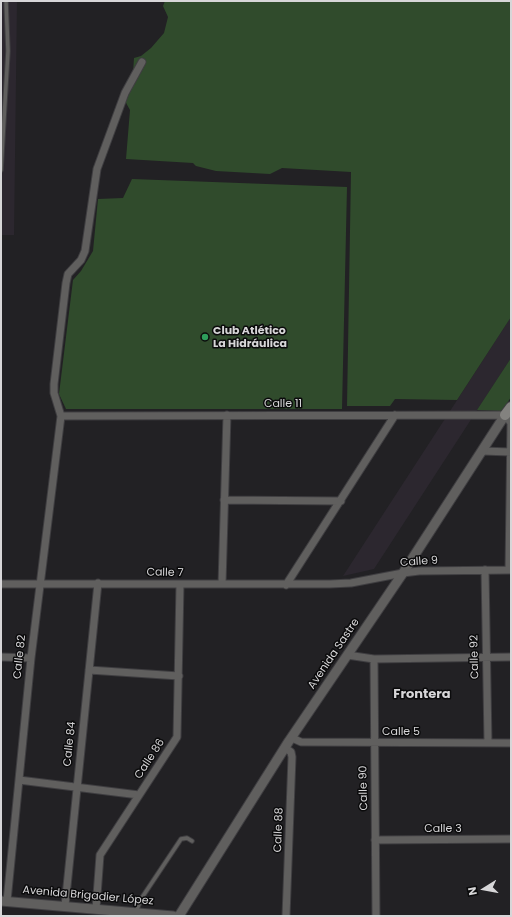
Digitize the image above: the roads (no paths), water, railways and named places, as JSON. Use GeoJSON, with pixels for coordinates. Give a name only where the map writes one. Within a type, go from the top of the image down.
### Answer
{"type":"FeatureCollection","features":[{"type":"Feature","properties":{"kind":"street"},"geometry":{"type":"LineString","coordinates":[[61,416],[54,393],[54,384],[67,278],[68,274],[81,260],[86,251],[97,169],[125,93],[142,62]]}},
{"type":"Feature","properties":{"kind":"street"},"geometry":{"type":"LineString","coordinates":[[508,411],[511,423],[510,570]]}},
{"type":"Feature","properties":{"kind":"street","name":"Calle 11"},"geometry":{"type":"LineString","coordinates":[[61,416],[395,415],[508,411]]}},
{"type":"Feature","properties":{"kind":"street","name":"Avenida Sastre"},"geometry":{"type":"LineString","coordinates":[[179,916],[285,748],[403,572],[508,411]]}},
{"type":"Feature","properties":{"kind":"street"},"geometry":{"type":"LineString","coordinates":[[286,585],[395,415]]}},
{"type":"Feature","properties":{"kind":"street","name":"Calle 82"},"geometry":{"type":"LineString","coordinates":[[4,901],[19,780],[31,658],[61,416]]}},
{"type":"Feature","properties":{"kind":"street"},"geometry":{"type":"LineString","coordinates":[[222,584],[227,416]]}},
{"type":"Feature","properties":{"kind":"street"},"geometry":{"type":"LineString","coordinates":[[482,451],[511,452]]}},
{"type":"Feature","properties":{"kind":"street"},"geometry":{"type":"LineString","coordinates":[[224,500],[341,500]]}},
{"type":"Feature","properties":{"kind":"street","name":"Calle 92"},"geometry":{"type":"LineString","coordinates":[[486,570],[488,743]]}},
{"type":"Feature","properties":{"kind":"street","name":"Calle 9"},"geometry":{"type":"LineString","coordinates":[[330,584],[351,583],[403,572],[510,570]]}},
{"type":"Feature","properties":{"kind":"street","name":"Calle 84"},"geometry":{"type":"LineString","coordinates":[[65,906],[98,583]]}},
{"type":"Feature","properties":{"kind":"street","name":"Calle 7"},"geometry":{"type":"LineString","coordinates":[[1,584],[330,584]]}},
{"type":"Feature","properties":{"kind":"street","name":"Calle 86"},"geometry":{"type":"LineString","coordinates":[[96,909],[98,862],[100,855],[177,737],[180,584]]}},
{"type":"Feature","properties":{"kind":"street"},"geometry":{"type":"LineString","coordinates":[[347,655],[374,659],[511,657]]}},
{"type":"Feature","properties":{"kind":"street"},"geometry":{"type":"LineString","coordinates":[[1,657],[31,658]]}},
{"type":"Feature","properties":{"kind":"street","name":"Calle 90"},"geometry":{"type":"LineString","coordinates":[[374,659],[376,916]]}},
{"type":"Feature","properties":{"kind":"street"},"geometry":{"type":"LineString","coordinates":[[89,670],[179,676]]}},
{"type":"Feature","properties":{"kind":"street","name":"Calle 5"},"geometry":{"type":"LineString","coordinates":[[292,738],[301,742],[511,743]]}},
{"type":"Feature","properties":{"kind":"street","name":"Calle 88"},"geometry":{"type":"LineString","coordinates":[[285,748],[291,752],[292,757],[286,916]]}},
{"type":"Feature","properties":{"kind":"street"},"geometry":{"type":"LineString","coordinates":[[19,780],[139,795]]}},
{"type":"Feature","properties":{"kind":"street","name":"Calle 3"},"geometry":{"type":"LineString","coordinates":[[375,840],[511,839]]}},
{"type":"Feature","properties":{"kind":"street","name":"Avenida Brigadier López"},"geometry":{"type":"LineString","coordinates":[[4,901],[173,916]]}},
{"type":"Feature","properties":{"kind":"lane"},"geometry":{"type":"LineString","coordinates":[[1,170],[8,51],[6,1]]}},
{"type":"Feature","properties":{"kind":"lane"},"geometry":{"type":"LineString","coordinates":[[136,913],[141,900],[181,839],[187,838],[192,841]]}},
{"type":"Feature","properties":{"kind":"place","name":"Club Atlético La Hidráulica"},"geometry":{"type":"Point","coordinates":[205,337]}},
{"type":"Feature","properties":{"kind":"district","name":"Frontera"},"geometry":{"type":"Point","coordinates":[422,695]}}]}
